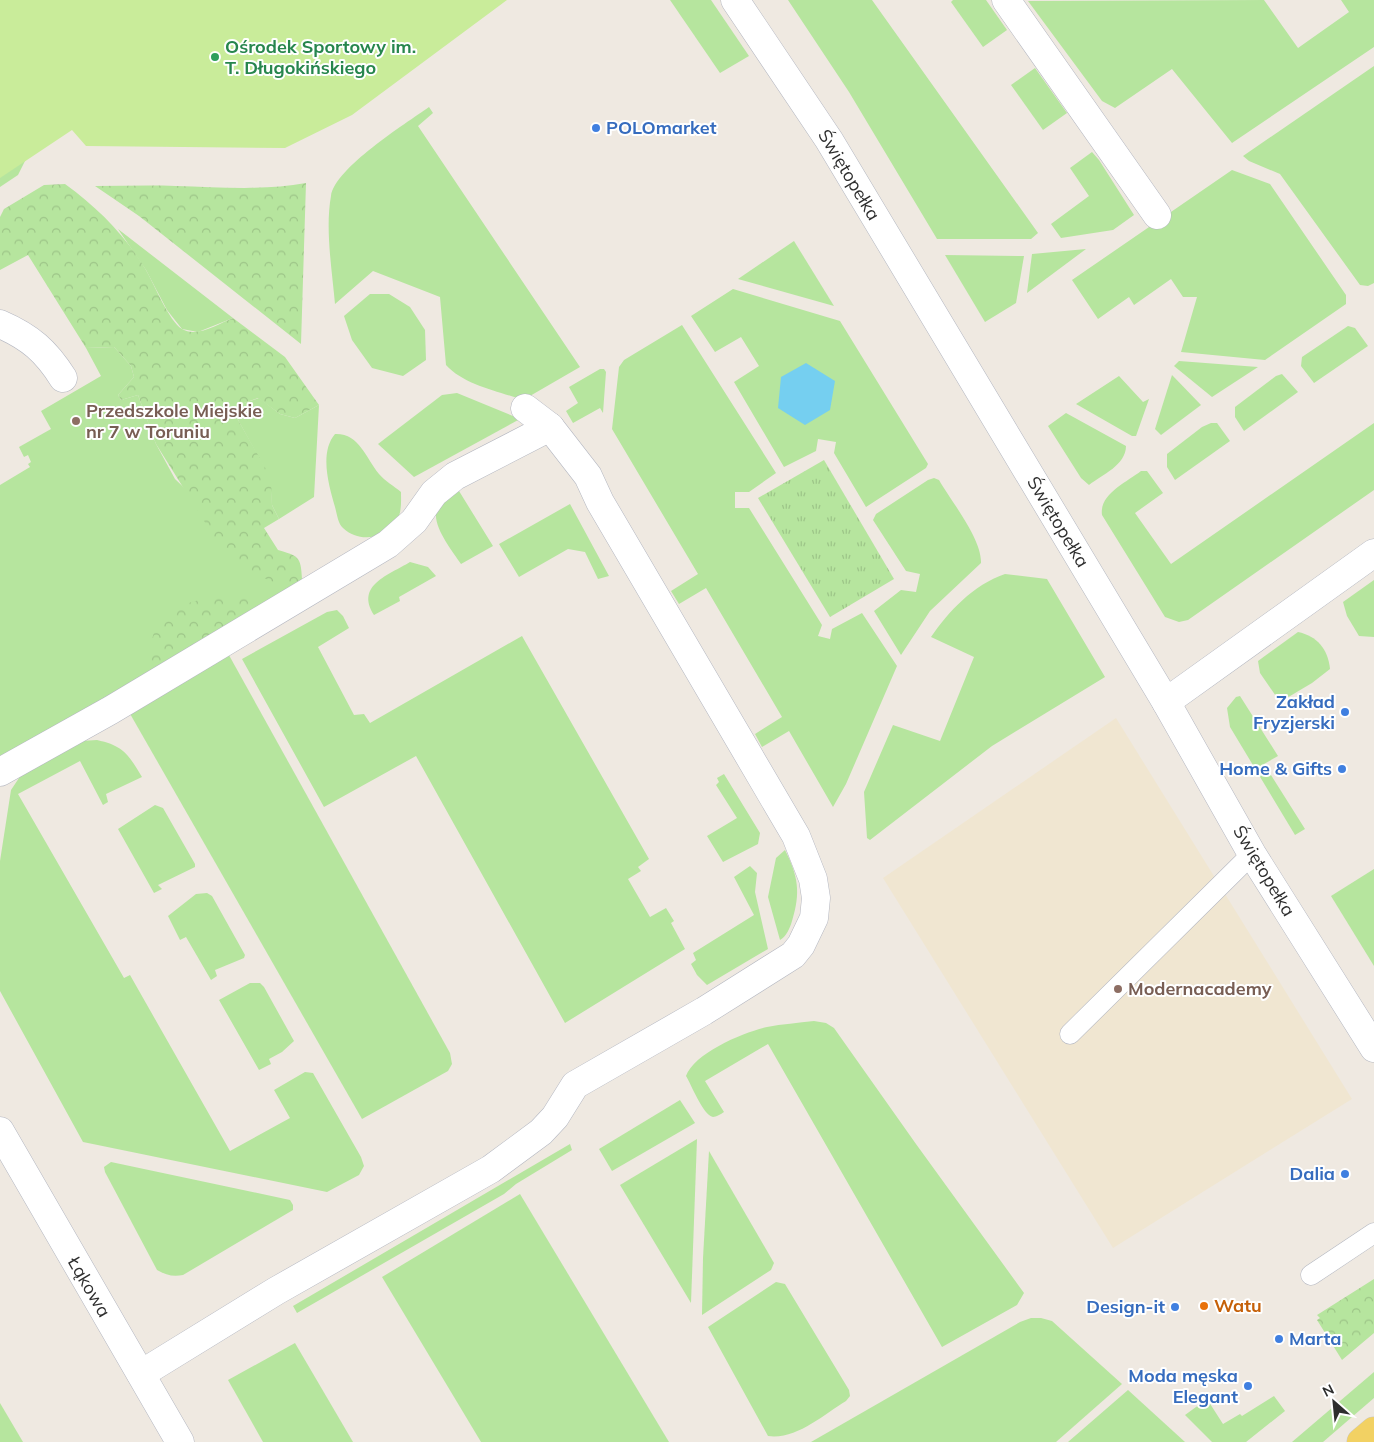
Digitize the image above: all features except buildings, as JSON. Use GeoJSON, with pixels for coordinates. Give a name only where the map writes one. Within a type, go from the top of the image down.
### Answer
{"type":"FeatureCollection","features":[{"type":"Feature","properties":{"kind":"main road"},"geometry":{"type":"LineString","coordinates":[[1361,1442],[1374,1431]]}},
{"type":"Feature","properties":{"kind":"street","name":"Świętopełka"},"geometry":{"type":"LineString","coordinates":[[735,0],[829,140],[1166,702],[1252,854],[1374,1048]]}},
{"type":"Feature","properties":{"kind":"street"},"geometry":{"type":"LineString","coordinates":[[1006,0],[1157,215]]}},
{"type":"Feature","properties":{"kind":"street"},"geometry":{"type":"LineString","coordinates":[[0,324],[22,333],[47,354],[63,378]]}},
{"type":"Feature","properties":{"kind":"street"},"geometry":{"type":"LineString","coordinates":[[141,1374],[276,1291],[491,1169],[525,1146],[555,1117],[574,1085],[704,1011],[787,960],[801,945],[814,918],[816,898],[813,879],[796,836],[600,502],[588,476],[550,428],[525,408]]}},
{"type":"Feature","properties":{"kind":"street"},"geometry":{"type":"LineString","coordinates":[[0,772],[111,710],[388,544],[414,521],[434,493],[455,476],[550,428]]}},
{"type":"Feature","properties":{"kind":"street"},"geometry":{"type":"LineString","coordinates":[[1166,702],[1374,553]]}},
{"type":"Feature","properties":{"kind":"street","name":"Łąkowa"},"geometry":{"type":"LineString","coordinates":[[0,1131],[180,1442]]}},
{"type":"Feature","properties":{"kind":"lane"},"geometry":{"type":"LineString","coordinates":[[1070,1034],[1252,854]]}},
{"type":"Feature","properties":{"kind":"lane"},"geometry":{"type":"LineString","coordinates":[[1311,1275],[1374,1233]]}},
{"type":"Feature","properties":{"kind":"shaded area","name":"Modernacademy"},"geometry":{"type":"Polygon","coordinates":[[[1116,718],[1352,1099],[1113,1248],[883,878],[1116,718]]]}},
{"type":"Feature","properties":{"kind":"green space","name":"Ośrodek Sportowy im. T. Długokińskiego"},"geometry":{"type":"Polygon","coordinates":[[[0,0],[507,0],[352,115],[285,148],[86,146],[72,130],[0,178],[0,0]]]}},
{"type":"Feature","properties":{"kind":"green space"},"geometry":{"type":"Polygon","coordinates":[[[670,0],[711,0],[749,56],[720,73],[670,0]]]}},
{"type":"Feature","properties":{"kind":"green space"},"geometry":{"type":"Polygon","coordinates":[[[788,0],[872,0],[1038,233],[1031,239],[937,239],[849,92],[788,0]]]}},
{"type":"Feature","properties":{"kind":"green space"},"geometry":{"type":"Polygon","coordinates":[[[953,0],[986,0],[1007,30],[983,47],[951,2],[953,0]]]}},
{"type":"Feature","properties":{"kind":"green space"},"geometry":{"type":"Polygon","coordinates":[[[1264,0],[1298,48],[1349,12],[1341,0],[1374,0],[1374,47],[1232,143],[1172,69],[1115,108],[1102,101],[1028,1],[1264,0]]]}},
{"type":"Feature","properties":{"kind":"green space"},"geometry":{"type":"Polygon","coordinates":[[[1374,66],[1374,283],[1368,286],[1360,285],[1280,174],[1249,161],[1243,156],[1374,66]]]}},
{"type":"Feature","properties":{"kind":"green space"},"geometry":{"type":"Polygon","coordinates":[[[1035,68],[1067,113],[1043,130],[1011,85],[1035,68]]]}},
{"type":"Feature","properties":{"kind":"green space"},"geometry":{"type":"Polygon","coordinates":[[[429,107],[433,113],[418,126],[580,367],[523,400],[462,378],[446,365],[440,297],[373,271],[335,304],[330,250],[329,209],[335,185],[357,160],[372,147],[429,107]]]}},
{"type":"Feature","properties":{"kind":"green space"},"geometry":{"type":"Polygon","coordinates":[[[1092,152],[1134,215],[1113,230],[1061,238],[1051,224],[1089,196],[1070,168],[1092,152]]]}},
{"type":"Feature","properties":{"kind":"green space"},"geometry":{"type":"Polygon","coordinates":[[[27,157],[18,175],[0,187],[0,167],[27,157]]]}},
{"type":"Feature","properties":{"kind":"green space"},"geometry":{"type":"Polygon","coordinates":[[[1232,170],[1270,184],[1346,295],[1346,304],[1265,360],[1181,352],[1197,297],[1183,297],[1171,279],[1134,305],[1129,297],[1098,319],[1072,280],[1232,170]]]}},
{"type":"Feature","properties":{"kind":"green space"},"geometry":{"type":"Polygon","coordinates":[[[306,183],[301,344],[139,216],[95,186],[257,188],[306,183]]]}},
{"type":"Feature","properties":{"kind":"green space"},"geometry":{"type":"Polygon","coordinates":[[[65,184],[100,213],[129,245],[146,270],[167,311],[177,325],[182,329],[194,332],[208,329],[233,318],[285,357],[319,405],[295,418],[280,414],[258,398],[244,403],[237,418],[271,478],[272,505],[279,519],[264,528],[278,550],[297,558],[301,566],[302,579],[292,591],[253,573],[221,548],[156,444],[138,395],[121,400],[118,395],[134,377],[131,366],[114,347],[86,348],[28,255],[0,270],[0,217],[4,209],[44,185],[65,184]]]}},
{"type":"Feature","properties":{"kind":"green space"},"geometry":{"type":"Polygon","coordinates":[[[118,229],[233,318],[198,332],[182,329],[167,310],[146,270],[118,229]]]}},
{"type":"Feature","properties":{"kind":"green space"},"geometry":{"type":"Polygon","coordinates":[[[794,241],[834,306],[738,279],[794,241]]]}},
{"type":"Feature","properties":{"kind":"green space"},"geometry":{"type":"Polygon","coordinates":[[[1086,249],[1027,293],[1032,254],[1086,249]]]}},
{"type":"Feature","properties":{"kind":"green space"},"geometry":{"type":"Polygon","coordinates":[[[945,255],[1024,256],[1016,303],[985,322],[945,255]]]}},
{"type":"Feature","properties":{"kind":"green space"},"geometry":{"type":"Polygon","coordinates":[[[733,289],[840,321],[928,464],[926,468],[866,507],[834,453],[836,442],[818,439],[816,451],[784,467],[734,382],[759,366],[741,337],[715,352],[691,316],[733,289]]]}},
{"type":"Feature","properties":{"kind":"green space"},"geometry":{"type":"Polygon","coordinates":[[[370,294],[389,294],[410,307],[425,330],[426,360],[403,376],[372,368],[352,340],[344,316],[370,294]]]}},
{"type":"Feature","properties":{"kind":"green space"},"geometry":{"type":"Polygon","coordinates":[[[682,325],[776,473],[749,492],[735,492],[735,508],[749,508],[822,625],[818,636],[830,639],[832,629],[862,613],[897,666],[846,784],[833,807],[789,731],[762,747],[755,734],[782,717],[706,588],[679,604],[671,591],[698,574],[612,429],[619,367],[624,360],[682,325]]]}},
{"type":"Feature","properties":{"kind":"green space"},"geometry":{"type":"Polygon","coordinates":[[[1348,326],[1355,328],[1368,346],[1314,383],[1301,366],[1302,357],[1348,326]]]}},
{"type":"Feature","properties":{"kind":"green space","name":"Przedszkole Miejskie nr 7 w Toruniu"},"geometry":{"type":"Polygon","coordinates":[[[114,347],[131,366],[134,377],[118,395],[121,400],[138,395],[156,444],[175,479],[292,591],[0,758],[0,485],[30,467],[28,464],[31,462],[28,455],[24,457],[19,447],[51,429],[41,411],[101,376],[86,348],[114,347]]]}},
{"type":"Feature","properties":{"kind":"green space"},"geometry":{"type":"Polygon","coordinates":[[[1179,361],[1258,367],[1212,397],[1174,366],[1179,361]]]}},
{"type":"Feature","properties":{"kind":"green space"},"geometry":{"type":"Polygon","coordinates":[[[600,369],[604,369],[606,372],[603,413],[600,408],[573,423],[566,411],[578,403],[569,387],[600,369]]]}},
{"type":"Feature","properties":{"kind":"green space"},"geometry":{"type":"Polygon","coordinates":[[[1282,374],[1298,392],[1244,431],[1235,417],[1235,407],[1276,376],[1282,374]]]}},
{"type":"Feature","properties":{"kind":"green space"},"geometry":{"type":"Polygon","coordinates":[[[1172,375],[1201,405],[1161,435],[1155,429],[1172,375]]]}},
{"type":"Feature","properties":{"kind":"green space"},"geometry":{"type":"Polygon","coordinates":[[[1119,376],[1143,402],[1149,399],[1136,436],[1132,436],[1076,404],[1119,376]]]}},
{"type":"Feature","properties":{"kind":"green space"},"geometry":{"type":"Polygon","coordinates":[[[457,393],[520,419],[414,477],[378,444],[442,395],[457,393]]]}},
{"type":"Feature","properties":{"kind":"green space"},"geometry":{"type":"Polygon","coordinates":[[[259,398],[280,414],[295,418],[319,405],[314,497],[279,519],[272,505],[270,478],[237,418],[244,403],[259,398]]]}},
{"type":"Feature","properties":{"kind":"green space"},"geometry":{"type":"Polygon","coordinates":[[[1066,413],[1126,446],[1125,453],[1118,464],[1089,485],[1081,478],[1048,426],[1066,413]]]}},
{"type":"Feature","properties":{"kind":"green space"},"geometry":{"type":"Polygon","coordinates":[[[1211,423],[1217,423],[1230,441],[1175,480],[1167,467],[1167,454],[1202,427],[1211,423]]]}},
{"type":"Feature","properties":{"kind":"green space"},"geometry":{"type":"Polygon","coordinates":[[[1374,423],[1374,490],[1188,620],[1179,622],[1165,617],[1102,515],[1105,501],[1115,489],[1141,471],[1147,471],[1163,493],[1135,513],[1171,564],[1374,423]]]}},
{"type":"Feature","properties":{"kind":"green space"},"geometry":{"type":"Polygon","coordinates":[[[335,434],[343,435],[356,442],[379,474],[401,492],[401,507],[398,519],[385,532],[371,537],[356,536],[349,533],[340,524],[330,489],[326,460],[327,450],[335,434]]]}},
{"type":"Feature","properties":{"kind":"green space"},"geometry":{"type":"Polygon","coordinates":[[[824,460],[894,579],[830,617],[758,498],[824,460]]]}},
{"type":"Feature","properties":{"kind":"green space"},"geometry":{"type":"Polygon","coordinates":[[[934,478],[939,480],[965,520],[977,543],[981,563],[930,611],[901,655],[874,611],[901,590],[916,592],[920,574],[906,571],[873,520],[876,514],[934,478]]]}},
{"type":"Feature","properties":{"kind":"green space"},"geometry":{"type":"Polygon","coordinates":[[[459,491],[493,546],[461,564],[442,534],[436,518],[440,505],[459,491]]]}},
{"type":"Feature","properties":{"kind":"green space"},"geometry":{"type":"Polygon","coordinates":[[[570,504],[609,576],[598,579],[585,552],[568,549],[519,577],[499,544],[570,504]]]}},
{"type":"Feature","properties":{"kind":"green space"},"geometry":{"type":"Polygon","coordinates":[[[410,562],[428,567],[436,576],[399,597],[400,601],[374,615],[369,605],[369,596],[372,588],[384,577],[410,562]]]}},
{"type":"Feature","properties":{"kind":"green space"},"geometry":{"type":"Polygon","coordinates":[[[1005,574],[1047,579],[1105,677],[992,746],[870,840],[867,838],[864,792],[893,725],[940,741],[974,657],[931,637],[954,609],[972,592],[1005,574]]]}},
{"type":"Feature","properties":{"kind":"green space"},"geometry":{"type":"Polygon","coordinates":[[[1374,580],[1374,637],[1359,636],[1347,616],[1343,602],[1374,580]]]}},
{"type":"Feature","properties":{"kind":"green space"},"geometry":{"type":"Polygon","coordinates":[[[223,593],[249,594],[270,607],[152,670],[151,643],[159,618],[185,604],[223,593]]]}},
{"type":"Feature","properties":{"kind":"green space"},"geometry":{"type":"Polygon","coordinates":[[[337,610],[343,616],[349,628],[318,647],[354,715],[364,714],[370,723],[522,636],[649,859],[638,867],[641,871],[628,879],[650,917],[666,908],[674,921],[671,923],[685,949],[565,1023],[416,756],[324,807],[242,659],[327,612],[337,610]]]}},
{"type":"Feature","properties":{"kind":"green space"},"geometry":{"type":"Polygon","coordinates":[[[1298,632],[1311,637],[1320,644],[1327,655],[1330,669],[1312,683],[1280,702],[1260,673],[1258,661],[1298,632]]]}},
{"type":"Feature","properties":{"kind":"green space"},"geometry":{"type":"Polygon","coordinates":[[[225,648],[450,1053],[452,1064],[448,1071],[362,1119],[129,712],[225,648]]]}},
{"type":"Feature","properties":{"kind":"green space"},"geometry":{"type":"Polygon","coordinates":[[[1240,696],[1278,756],[1264,764],[1305,829],[1295,835],[1230,727],[1227,708],[1236,697],[1240,696]]]}},
{"type":"Feature","properties":{"kind":"green space"},"geometry":{"type":"Polygon","coordinates":[[[97,740],[113,745],[124,752],[142,777],[106,794],[108,802],[103,805],[80,761],[18,794],[124,978],[130,975],[230,1151],[290,1118],[274,1090],[305,1072],[313,1073],[361,1157],[364,1166],[359,1175],[327,1192],[83,1142],[0,991],[0,861],[11,790],[21,775],[81,741],[97,740]]]}},
{"type":"Feature","properties":{"kind":"green space"},"geometry":{"type":"Polygon","coordinates":[[[724,774],[760,833],[758,844],[723,862],[707,836],[737,818],[716,785],[719,782],[717,778],[724,774]]]}},
{"type":"Feature","properties":{"kind":"green space"},"geometry":{"type":"Polygon","coordinates":[[[155,805],[163,808],[195,867],[158,885],[162,889],[154,893],[118,829],[155,805]]]}},
{"type":"Feature","properties":{"kind":"green space"},"geometry":{"type":"Polygon","coordinates":[[[785,850],[793,868],[797,884],[797,901],[789,929],[780,940],[768,897],[776,858],[785,850]]]}},
{"type":"Feature","properties":{"kind":"green space"},"geometry":{"type":"Polygon","coordinates":[[[750,866],[757,873],[755,892],[768,949],[707,985],[697,975],[691,964],[696,960],[693,953],[754,915],[734,877],[750,866]]]}},
{"type":"Feature","properties":{"kind":"green space"},"geometry":{"type":"Polygon","coordinates":[[[1374,869],[1374,966],[1331,896],[1374,869]]]}},
{"type":"Feature","properties":{"kind":"green space"},"geometry":{"type":"Polygon","coordinates":[[[207,893],[212,896],[245,955],[244,958],[215,970],[217,976],[211,980],[186,937],[180,940],[168,916],[196,894],[207,893]]]}},
{"type":"Feature","properties":{"kind":"green space"},"geometry":{"type":"Polygon","coordinates":[[[250,983],[260,983],[264,987],[294,1041],[282,1052],[269,1059],[271,1064],[259,1070],[219,1000],[250,983]]]}},
{"type":"Feature","properties":{"kind":"green space"},"geometry":{"type":"Polygon","coordinates":[[[814,1021],[826,1023],[834,1028],[1024,1293],[1017,1305],[942,1347],[768,1044],[705,1081],[724,1112],[717,1116],[713,1117],[705,1111],[686,1076],[699,1059],[733,1039],[767,1027],[814,1021]]]}},
{"type":"Feature","properties":{"kind":"green space"},"geometry":{"type":"Polygon","coordinates":[[[680,1100],[695,1123],[612,1171],[599,1149],[680,1100]]]}},
{"type":"Feature","properties":{"kind":"green space"},"geometry":{"type":"Polygon","coordinates":[[[697,1139],[691,1303],[620,1185],[697,1139]]]}},
{"type":"Feature","properties":{"kind":"green space"},"geometry":{"type":"Polygon","coordinates":[[[570,1144],[572,1150],[516,1184],[504,1194],[297,1313],[293,1306],[570,1144]]]}},
{"type":"Feature","properties":{"kind":"green space"},"geometry":{"type":"Polygon","coordinates":[[[709,1151],[774,1263],[771,1270],[702,1315],[703,1258],[709,1151]]]}},
{"type":"Feature","properties":{"kind":"green space"},"geometry":{"type":"Polygon","coordinates":[[[111,1162],[290,1200],[293,1210],[183,1275],[170,1275],[157,1270],[105,1172],[104,1167],[111,1162]]]}},
{"type":"Feature","properties":{"kind":"green space"},"geometry":{"type":"Polygon","coordinates":[[[520,1194],[669,1442],[481,1442],[382,1277],[520,1194]]]}},
{"type":"Feature","properties":{"kind":"green space"},"geometry":{"type":"Polygon","coordinates":[[[1374,1279],[1374,1333],[1342,1360],[1317,1320],[1320,1318],[1317,1315],[1374,1279]]]}},
{"type":"Feature","properties":{"kind":"green space"},"geometry":{"type":"Polygon","coordinates":[[[776,1282],[785,1284],[849,1390],[850,1396],[846,1401],[799,1430],[789,1434],[768,1436],[708,1327],[776,1282]]]}},
{"type":"Feature","properties":{"kind":"green space"},"geometry":{"type":"Polygon","coordinates":[[[1031,1318],[1052,1321],[1122,1384],[1056,1442],[811,1442],[1020,1322],[1031,1318]]]}},
{"type":"Feature","properties":{"kind":"green space"},"geometry":{"type":"Polygon","coordinates":[[[295,1343],[353,1442],[263,1442],[228,1380],[295,1343]]]}},
{"type":"Feature","properties":{"kind":"green space"},"geometry":{"type":"Polygon","coordinates":[[[1374,1372],[1374,1398],[1323,1442],[1292,1442],[1374,1372]]]}},
{"type":"Feature","properties":{"kind":"green space"},"geometry":{"type":"Polygon","coordinates":[[[1128,1390],[1185,1442],[1068,1442],[1128,1390]]]}},
{"type":"Feature","properties":{"kind":"green space"},"geometry":{"type":"Polygon","coordinates":[[[1274,1396],[1285,1411],[1246,1442],[1212,1442],[1185,1415],[1207,1399],[1223,1424],[1240,1414],[1242,1416],[1274,1396]]]}},
{"type":"Feature","properties":{"kind":"green space"},"geometry":{"type":"Polygon","coordinates":[[[0,1403],[23,1442],[0,1442],[0,1403]]]}},
{"type":"Feature","properties":{"kind":"water"},"geometry":{"type":"Polygon","coordinates":[[[806,363],[835,381],[830,410],[805,425],[778,408],[781,377],[806,363]]]}},
{"type":"Feature","properties":{"kind":"place","name":"Ośrodek Sportowy im. T. Długokińskiego"},"geometry":{"type":"Point","coordinates":[215,57]}},
{"type":"Feature","properties":{"kind":"place","name":"POLOmarket"},"geometry":{"type":"Point","coordinates":[596,128]}},
{"type":"Feature","properties":{"kind":"place","name":"Przedszkole Miejskie nr 7 w Toruniu"},"geometry":{"type":"Point","coordinates":[76,421]}},
{"type":"Feature","properties":{"kind":"place","name":"Zakład Fryzjerski"},"geometry":{"type":"Point","coordinates":[1345,712]}},
{"type":"Feature","properties":{"kind":"place","name":"Home & Gifts"},"geometry":{"type":"Point","coordinates":[1342,769]}},
{"type":"Feature","properties":{"kind":"place","name":"Modernacademy"},"geometry":{"type":"Point","coordinates":[1118,989]}},
{"type":"Feature","properties":{"kind":"place","name":"Dalia"},"geometry":{"type":"Point","coordinates":[1345,1174]}},
{"type":"Feature","properties":{"kind":"place","name":"Watu"},"geometry":{"type":"Point","coordinates":[1204,1306]}},
{"type":"Feature","properties":{"kind":"place","name":"Design-it"},"geometry":{"type":"Point","coordinates":[1175,1307]}},
{"type":"Feature","properties":{"kind":"place","name":"Marta"},"geometry":{"type":"Point","coordinates":[1279,1339]}},
{"type":"Feature","properties":{"kind":"place","name":"Moda męska Elegant"},"geometry":{"type":"Point","coordinates":[1248,1386]}}]}
